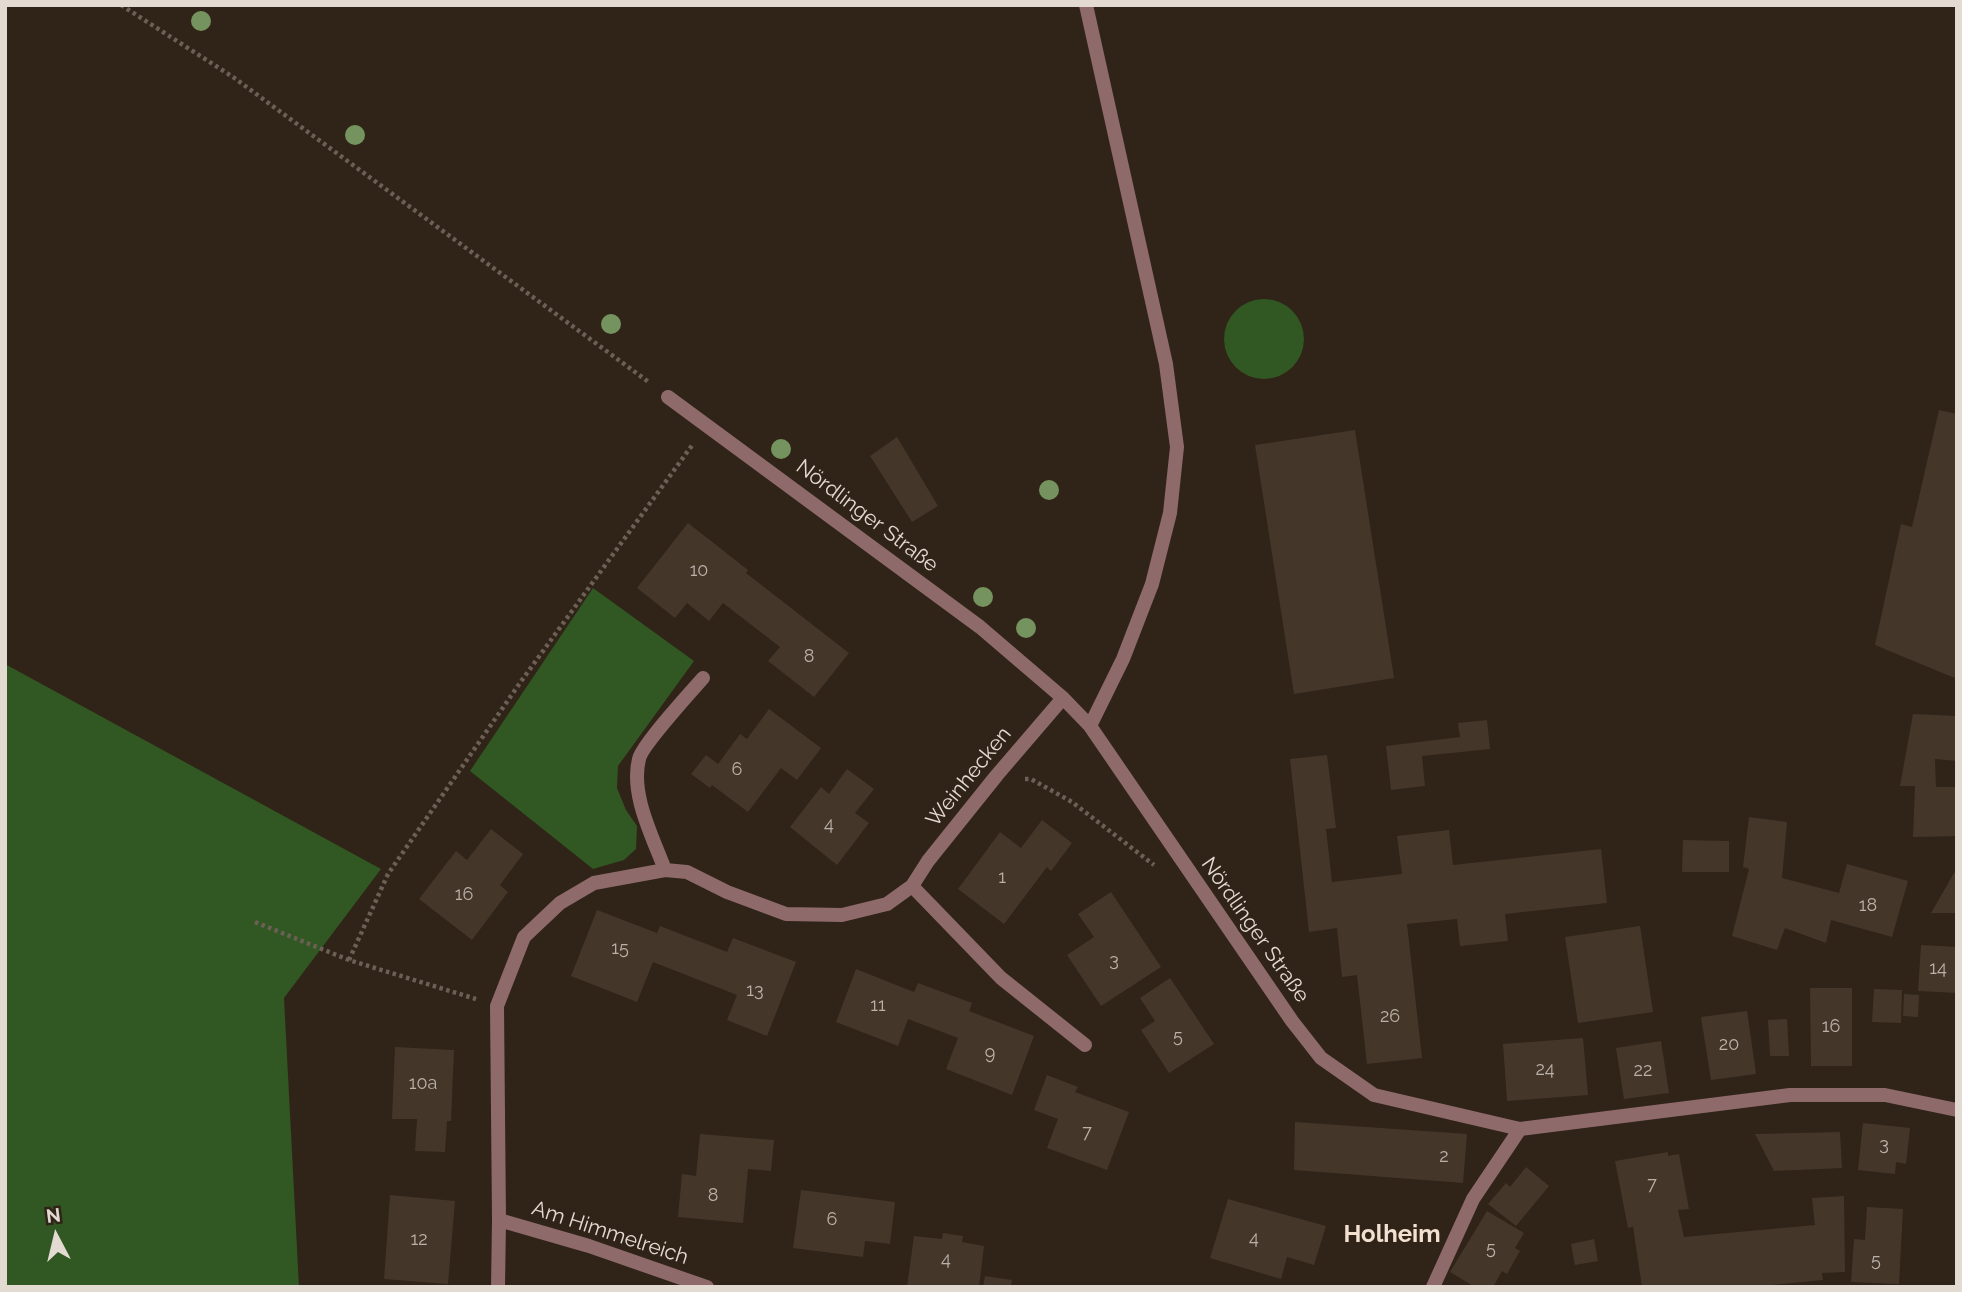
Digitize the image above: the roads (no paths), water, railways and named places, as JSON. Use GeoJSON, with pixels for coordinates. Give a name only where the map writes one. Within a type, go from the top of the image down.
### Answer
{"type":"FeatureCollection","features":[{"type":"Feature","properties":{"kind":"street"},"geometry":{"type":"LineString","coordinates":[[1086,5],[1166,364],[1177,447],[1170,513],[1152,584],[1122,659],[1090,726]]}},
{"type":"Feature","properties":{"kind":"street","name":"Nördlinger Straße"},"geometry":{"type":"LineString","coordinates":[[668,397],[980,627],[1063,698],[1090,726],[1292,1021],[1321,1058],[1374,1095],[1520,1129],[1790,1095],[1885,1095],[1957,1111]]}},
{"type":"Feature","properties":{"kind":"street"},"geometry":{"type":"LineString","coordinates":[[665,870],[636,782],[639,756],[703,678]]}},
{"type":"Feature","properties":{"kind":"street","name":"Weinhecken"},"geometry":{"type":"LineString","coordinates":[[497,1006],[524,937],[560,903],[594,883],[665,870],[687,872],[727,892],[786,914],[842,915],[887,904],[912,886],[928,861],[997,775],[1063,698]]}},
{"type":"Feature","properties":{"kind":"street"},"geometry":{"type":"LineString","coordinates":[[912,886],[1001,978],[1085,1045]]}},
{"type":"Feature","properties":{"kind":"street","name":"Am Himmelreich"},"geometry":{"type":"LineString","coordinates":[[497,1006],[498,1287]]}},
{"type":"Feature","properties":{"kind":"street"},"geometry":{"type":"LineString","coordinates":[[1433,1287],[1473,1199],[1520,1129]]}},
{"type":"Feature","properties":{"kind":"street","name":"Am Himmelreich"},"geometry":{"type":"LineString","coordinates":[[499,1220],[707,1287]]}},
{"type":"Feature","properties":{"kind":"district","name":"Holheim"},"geometry":{"type":"Point","coordinates":[1392,1235]}}]}
